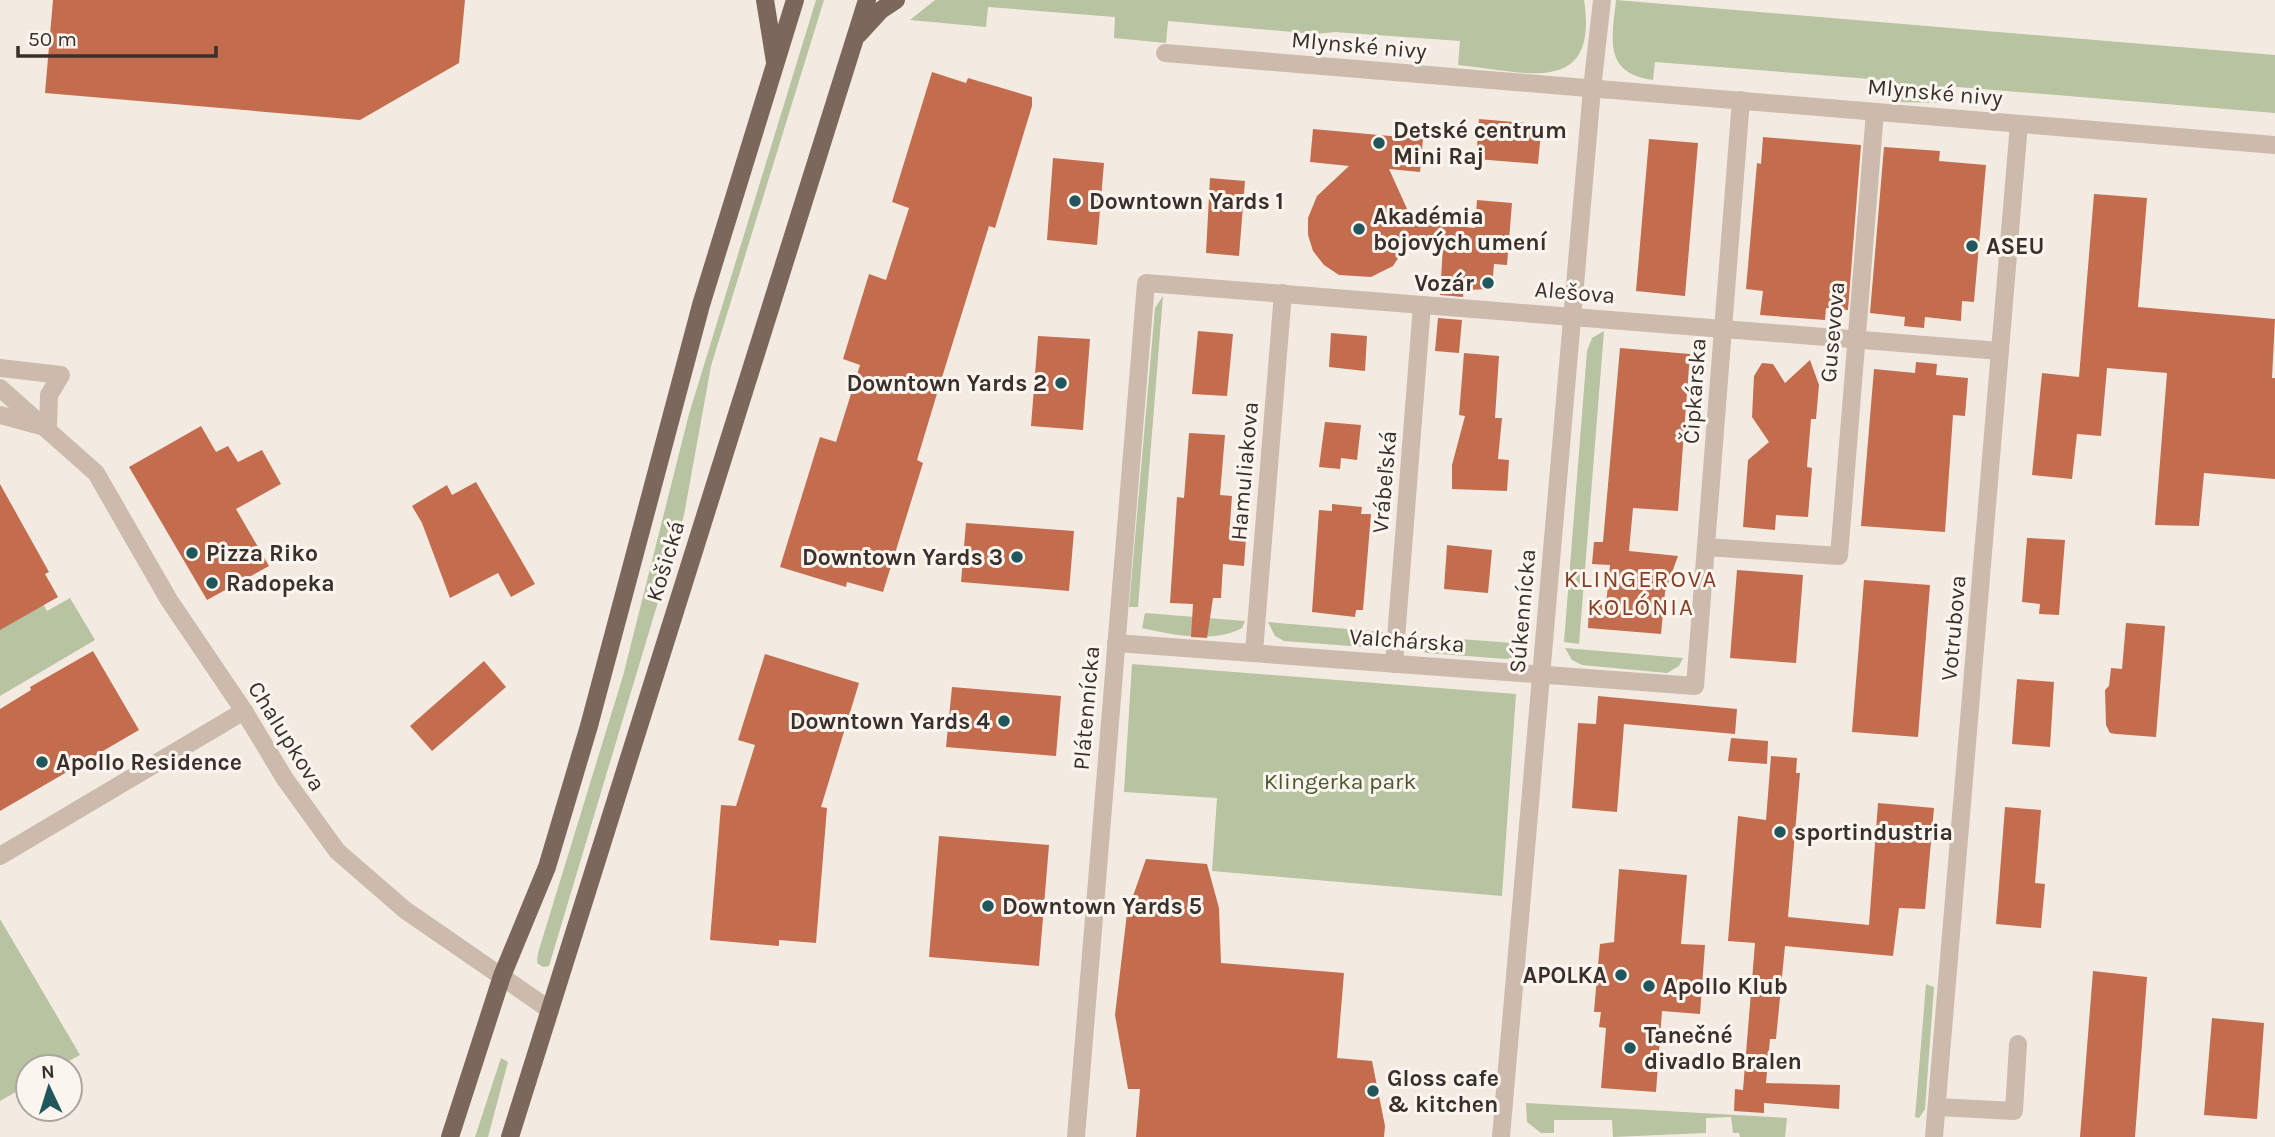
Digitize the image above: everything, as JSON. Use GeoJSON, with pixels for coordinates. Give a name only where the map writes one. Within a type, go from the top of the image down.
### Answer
{"type":"FeatureCollection","features":[{"type":"Feature","properties":{"kind":"main road"},"geometry":{"type":"LineString","coordinates":[[765,0],[776,68]]}},
{"type":"Feature","properties":{"kind":"main road","name":"Košická"},"geometry":{"type":"LineString","coordinates":[[450,1137],[502,976],[547,867],[589,726],[701,305],[796,0]]}},
{"type":"Feature","properties":{"kind":"main road","name":"Košická"},"geometry":{"type":"LineString","coordinates":[[510,1137],[867,0]]}},
{"type":"Feature","properties":{"kind":"main road"},"geometry":{"type":"LineString","coordinates":[[854,40],[881,10],[896,0]]}},
{"type":"Feature","properties":{"kind":"street"},"geometry":{"type":"LineString","coordinates":[[1592,89],[1602,1]]}},
{"type":"Feature","properties":{"kind":"street","name":"Mlynské nivy"},"geometry":{"type":"LineString","coordinates":[[1165,53],[2275,145]]}},
{"type":"Feature","properties":{"kind":"street","name":"Súkennícka"},"geometry":{"type":"LineString","coordinates":[[1501,1137],[1592,89]]}},
{"type":"Feature","properties":{"kind":"street","name":"Čipkárska"},"geometry":{"type":"LineString","coordinates":[[1695,686],[1741,100]]}},
{"type":"Feature","properties":{"kind":"street","name":"Gusevova"},"geometry":{"type":"LineString","coordinates":[[1706,547],[1839,556],[1875,112]]}},
{"type":"Feature","properties":{"kind":"street","name":"Votrubova"},"geometry":{"type":"LineString","coordinates":[[1934,1137],[2019,124]]}},
{"type":"Feature","properties":{"kind":"street","name":"Alešova"},"geometry":{"type":"LineString","coordinates":[[1146,283],[2000,351]]}},
{"type":"Feature","properties":{"kind":"street","name":"Plátennícka"},"geometry":{"type":"LineString","coordinates":[[1076,1137],[1146,283]]}},
{"type":"Feature","properties":{"kind":"street","name":"Hamuliakova"},"geometry":{"type":"LineString","coordinates":[[1254,652],[1283,293]]}},
{"type":"Feature","properties":{"kind":"street","name":"Vrábeľská"},"geometry":{"type":"LineString","coordinates":[[1394,664],[1422,305]]}},
{"type":"Feature","properties":{"kind":"street"},"geometry":{"type":"LineString","coordinates":[[0,368],[61,375],[49,395],[48,428],[0,415]]}},
{"type":"Feature","properties":{"kind":"street","name":"Chalupkova"},"geometry":{"type":"LineString","coordinates":[[0,388],[96,473],[169,600],[244,711],[285,779],[337,851],[405,910],[550,1010]]}},
{"type":"Feature","properties":{"kind":"street","name":"Valchárska"},"geometry":{"type":"LineString","coordinates":[[1116,643],[1695,686]]}},
{"type":"Feature","properties":{"kind":"street"},"geometry":{"type":"LineString","coordinates":[[0,856],[244,711]]}},
{"type":"Feature","properties":{"kind":"street"},"geometry":{"type":"LineString","coordinates":[[1938,1107],[2014,1111],[2018,1044]]}},
{"type":"Feature","properties":{"kind":"green space"},"geometry":{"type":"Polygon","coordinates":[[[816,0],[824,0],[711,366],[684,515],[549,966],[543,967],[537,963],[538,953],[623,676],[689,414],[816,0]]]}},
{"type":"Feature","properties":{"kind":"green space"},"geometry":{"type":"Polygon","coordinates":[[[935,0],[1584,0],[1586,31],[1580,53],[1568,66],[1551,72],[1530,73],[1458,65],[1460,41],[1335,32],[1315,34],[1168,21],[1166,43],[1114,38],[1115,17],[988,7],[986,27],[910,20],[935,0]]]}},
{"type":"Feature","properties":{"kind":"green space"},"geometry":{"type":"Polygon","coordinates":[[[1616,0],[2275,55],[2275,113],[1946,86],[1944,103],[1894,102],[1896,81],[1655,62],[1653,80],[1637,76],[1618,62],[1613,41],[1616,0]]]}},
{"type":"Feature","properties":{"kind":"green space"},"geometry":{"type":"Polygon","coordinates":[[[1163,296],[1138,607],[1129,607],[1155,308],[1163,296]]]}},
{"type":"Feature","properties":{"kind":"green space"},"geometry":{"type":"Polygon","coordinates":[[[1604,331],[1579,644],[1564,642],[1587,351],[1592,338],[1604,331]]]}},
{"type":"Feature","properties":{"kind":"green space"},"geometry":{"type":"Polygon","coordinates":[[[29,579],[47,611],[70,598],[95,640],[0,696],[0,596],[29,579]]]}},
{"type":"Feature","properties":{"kind":"green space"},"geometry":{"type":"Polygon","coordinates":[[[1145,613],[1245,621],[1242,628],[1231,633],[1193,636],[1142,628],[1145,613]]]}},
{"type":"Feature","properties":{"kind":"green space"},"geometry":{"type":"Polygon","coordinates":[[[1268,622],[1383,632],[1380,640],[1364,647],[1284,641],[1275,636],[1268,622]]]}},
{"type":"Feature","properties":{"kind":"green space"},"geometry":{"type":"Polygon","coordinates":[[[1407,635],[1527,644],[1519,655],[1507,659],[1427,653],[1416,649],[1407,635]]]}},
{"type":"Feature","properties":{"kind":"green space"},"geometry":{"type":"Polygon","coordinates":[[[1565,648],[1683,658],[1679,666],[1667,673],[1582,665],[1572,660],[1565,648]]]}},
{"type":"Feature","properties":{"kind":"green space","name":"Klingerka park"},"geometry":{"type":"Polygon","coordinates":[[[1132,664],[1516,694],[1502,896],[1212,871],[1217,798],[1124,792],[1132,664]]]}},
{"type":"Feature","properties":{"kind":"green space"},"geometry":{"type":"Polygon","coordinates":[[[0,919],[79,1053],[14,1053],[14,1093],[0,1101],[0,919]]]}},
{"type":"Feature","properties":{"kind":"green space"},"geometry":{"type":"Polygon","coordinates":[[[1926,984],[1934,987],[1925,1109],[1919,1118],[1915,1117],[1926,984]]]}},
{"type":"Feature","properties":{"kind":"green space"},"geometry":{"type":"Polygon","coordinates":[[[501,1058],[508,1062],[488,1137],[475,1137],[501,1058]]]}},
{"type":"Feature","properties":{"kind":"green space"},"geometry":{"type":"Polygon","coordinates":[[[1526,1103],[1787,1118],[1785,1137],[1740,1137],[1739,1133],[1733,1133],[1731,1117],[1706,1118],[1706,1133],[1613,1137],[1612,1120],[1554,1120],[1554,1133],[1541,1133],[1527,1122],[1526,1103]]]}},
{"type":"Feature","properties":{"kind":"building"},"geometry":{"type":"Polygon","coordinates":[[[53,0],[465,0],[459,63],[360,120],[45,93],[53,0]]]}},
{"type":"Feature","properties":{"kind":"building"},"geometry":{"type":"Polygon","coordinates":[[[932,72],[966,83],[968,78],[1032,97],[1032,106],[995,228],[989,226],[939,387],[917,460],[923,463],[883,592],[847,582],[846,587],[780,567],[820,437],[836,442],[860,365],[843,359],[869,274],[886,280],[909,208],[892,202],[932,72]]]}},
{"type":"Feature","properties":{"kind":"building"},"geometry":{"type":"Polygon","coordinates":[[[1479,119],[1537,124],[1536,132],[1541,132],[1538,164],[1476,159],[1479,119]]]}},
{"type":"Feature","properties":{"kind":"building"},"geometry":{"type":"Polygon","coordinates":[[[1313,129],[1423,139],[1420,172],[1389,169],[1413,222],[1475,228],[1477,200],[1512,203],[1507,265],[1494,264],[1492,289],[1464,290],[1463,297],[1440,295],[1443,246],[1408,243],[1393,266],[1371,277],[1339,275],[1324,265],[1313,251],[1308,235],[1308,218],[1317,196],[1349,166],[1310,162],[1313,129]]]}},
{"type":"Feature","properties":{"kind":"building"},"geometry":{"type":"Polygon","coordinates":[[[1763,137],[1861,145],[1848,310],[1826,308],[1825,320],[1760,315],[1763,291],[1746,289],[1757,163],[1761,164],[1763,137]]]}},
{"type":"Feature","properties":{"kind":"building"},"geometry":{"type":"Polygon","coordinates":[[[1649,139],[1698,143],[1685,296],[1636,291],[1649,139]]]}},
{"type":"Feature","properties":{"kind":"building"},"geometry":{"type":"Polygon","coordinates":[[[1884,147],[1940,151],[1939,161],[1986,165],[1974,302],[1962,301],[1961,321],[1925,317],[1924,328],[1904,326],[1905,317],[1870,313],[1884,147]]]}},
{"type":"Feature","properties":{"kind":"building","name":"Downtown Yards 1"},"geometry":{"type":"Polygon","coordinates":[[[1053,158],[1104,163],[1097,245],[1047,240],[1053,158]]]}},
{"type":"Feature","properties":{"kind":"building"},"geometry":{"type":"Polygon","coordinates":[[[1210,178],[1245,181],[1239,256],[1206,253],[1210,178]]]}},
{"type":"Feature","properties":{"kind":"building"},"geometry":{"type":"Polygon","coordinates":[[[2094,194],[2147,198],[2138,307],[2275,319],[2272,378],[2275,378],[2275,479],[2204,473],[2199,526],[2155,525],[2167,373],[2107,368],[2101,436],[2077,434],[2072,479],[2032,475],[2042,373],[2079,377],[2094,194]]]}},
{"type":"Feature","properties":{"kind":"building"},"geometry":{"type":"Polygon","coordinates":[[[1438,318],[1462,320],[1459,353],[1435,351],[1438,318]]]}},
{"type":"Feature","properties":{"kind":"building"},"geometry":{"type":"Polygon","coordinates":[[[1198,331],[1233,334],[1227,396],[1192,394],[1198,331]]]}},
{"type":"Feature","properties":{"kind":"building"},"geometry":{"type":"Polygon","coordinates":[[[1331,333],[1367,336],[1365,371],[1329,367],[1331,333]]]}},
{"type":"Feature","properties":{"kind":"building","name":"Downtown Yards 2"},"geometry":{"type":"Polygon","coordinates":[[[1038,336],[1090,339],[1083,430],[1031,426],[1038,336]]]}},
{"type":"Feature","properties":{"kind":"building"},"geometry":{"type":"Polygon","coordinates":[[[1620,348],[1690,354],[1678,511],[1633,508],[1629,551],[1678,556],[1665,592],[1661,634],[1588,628],[1589,604],[1606,605],[1610,565],[1592,564],[1594,542],[1603,542],[1620,348]]]}},
{"type":"Feature","properties":{"kind":"building"},"geometry":{"type":"Polygon","coordinates":[[[1464,353],[1499,356],[1495,418],[1502,418],[1498,459],[1509,460],[1507,491],[1452,489],[1452,465],[1465,416],[1459,415],[1464,353]]]}},
{"type":"Feature","properties":{"kind":"building"},"geometry":{"type":"Polygon","coordinates":[[[1810,360],[1819,385],[1816,419],[1811,419],[1807,467],[1812,468],[1808,517],[1776,515],[1775,530],[1743,527],[1748,460],[1769,442],[1752,417],[1754,376],[1762,363],[1773,364],[1785,383],[1810,360]]]}},
{"type":"Feature","properties":{"kind":"building"},"geometry":{"type":"Polygon","coordinates":[[[1916,362],[1937,364],[1936,375],[1968,378],[1965,416],[1953,415],[1945,532],[1861,526],[1874,369],[1915,373],[1916,362]]]}},
{"type":"Feature","properties":{"kind":"building"},"geometry":{"type":"Polygon","coordinates":[[[1325,422],[1361,425],[1357,460],[1341,458],[1340,469],[1319,467],[1325,422]]]}},
{"type":"Feature","properties":{"kind":"building"},"geometry":{"type":"Polygon","coordinates":[[[201,426],[216,452],[228,446],[238,462],[262,450],[281,484],[236,509],[269,566],[207,600],[129,467],[201,426]]]}},
{"type":"Feature","properties":{"kind":"building"},"geometry":{"type":"Polygon","coordinates":[[[1189,433],[1225,435],[1220,495],[1232,496],[1229,537],[1246,538],[1244,566],[1223,564],[1221,598],[1213,598],[1207,638],[1191,637],[1193,604],[1170,603],[1177,497],[1184,498],[1189,433]]]}},
{"type":"Feature","properties":{"kind":"building"},"geometry":{"type":"Polygon","coordinates":[[[476,482],[535,584],[511,597],[498,573],[450,598],[422,523],[412,506],[447,485],[452,495],[476,482]]]}},
{"type":"Feature","properties":{"kind":"building"},"geometry":{"type":"Polygon","coordinates":[[[0,484],[49,572],[45,574],[58,597],[0,630],[0,484]]]}},
{"type":"Feature","properties":{"kind":"building"},"geometry":{"type":"Polygon","coordinates":[[[1332,504],[1362,507],[1361,514],[1371,514],[1363,610],[1356,610],[1355,617],[1312,612],[1319,510],[1332,511],[1332,504]]]}},
{"type":"Feature","properties":{"kind":"building","name":"Downtown Yards 3"},"geometry":{"type":"Polygon","coordinates":[[[966,523],[1074,531],[1069,591],[961,582],[966,523]]]}},
{"type":"Feature","properties":{"kind":"building"},"geometry":{"type":"Polygon","coordinates":[[[2027,538],[2065,540],[2059,615],[2039,614],[2040,604],[2022,602],[2027,538]]]}},
{"type":"Feature","properties":{"kind":"building"},"geometry":{"type":"Polygon","coordinates":[[[1447,545],[1492,550],[1488,593],[1444,589],[1447,545]]]}},
{"type":"Feature","properties":{"kind":"building"},"geometry":{"type":"Polygon","coordinates":[[[1737,570],[1803,575],[1796,663],[1730,658],[1737,570]]]}},
{"type":"Feature","properties":{"kind":"building"},"geometry":{"type":"Polygon","coordinates":[[[1864,580],[1930,585],[1918,737],[1852,732],[1864,580]]]}},
{"type":"Feature","properties":{"kind":"building"},"geometry":{"type":"Polygon","coordinates":[[[2126,623],[2165,626],[2156,737],[2110,733],[2106,725],[2105,690],[2109,686],[2111,668],[2122,669],[2126,623]]]}},
{"type":"Feature","properties":{"kind":"building","name":"Apollo Residence"},"geometry":{"type":"Polygon","coordinates":[[[93,651],[139,730],[0,811],[0,709],[31,690],[30,687],[93,651]]]}},
{"type":"Feature","properties":{"kind":"building"},"geometry":{"type":"Polygon","coordinates":[[[765,654],[859,683],[821,807],[827,808],[816,943],[779,940],[779,946],[710,940],[721,805],[736,806],[755,745],[738,740],[765,654]]]}},
{"type":"Feature","properties":{"kind":"building"},"geometry":{"type":"Polygon","coordinates":[[[484,661],[506,687],[432,751],[410,726],[484,661]]]}},
{"type":"Feature","properties":{"kind":"building"},"geometry":{"type":"Polygon","coordinates":[[[2017,679],[2054,682],[2050,747],[2012,744],[2017,679]]]}},
{"type":"Feature","properties":{"kind":"building","name":"Downtown Yards 4"},"geometry":{"type":"Polygon","coordinates":[[[952,687],[1061,696],[1056,756],[946,747],[952,687]]]}},
{"type":"Feature","properties":{"kind":"building"},"geometry":{"type":"Polygon","coordinates":[[[1598,696],[1737,709],[1735,734],[1624,724],[1617,812],[1572,808],[1578,723],[1596,724],[1598,696]]]}},
{"type":"Feature","properties":{"kind":"building"},"geometry":{"type":"Polygon","coordinates":[[[1731,738],[1768,741],[1767,764],[1728,761],[1731,738]]]}},
{"type":"Feature","properties":{"kind":"building"},"geometry":{"type":"Polygon","coordinates":[[[1771,756],[1797,758],[1796,773],[1800,773],[1788,917],[1869,925],[1878,803],[1934,808],[1925,909],[1899,908],[1893,956],[1785,946],[1776,1039],[1770,1039],[1766,1083],[1840,1085],[1839,1109],[1764,1103],[1764,1113],[1734,1111],[1735,1089],[1743,1090],[1755,943],[1728,941],[1738,816],[1766,820],[1771,756]]]}},
{"type":"Feature","properties":{"kind":"building"},"geometry":{"type":"Polygon","coordinates":[[[2005,807],[2041,810],[2035,883],[2045,884],[2041,928],[1996,924],[2005,807]]]}},
{"type":"Feature","properties":{"kind":"building","name":"Downtown Yards 5"},"geometry":{"type":"Polygon","coordinates":[[[939,836],[1049,845],[1039,966],[929,957],[939,836]]]}},
{"type":"Feature","properties":{"kind":"building"},"geometry":{"type":"Polygon","coordinates":[[[1146,859],[1207,864],[1219,908],[1221,963],[1344,973],[1337,1058],[1372,1061],[1385,1126],[1384,1137],[1136,1137],[1140,1089],[1128,1089],[1115,1015],[1127,913],[1146,859]]]}},
{"type":"Feature","properties":{"kind":"building","name":"Apollo Klub"},"geometry":{"type":"Polygon","coordinates":[[[1619,869],[1687,875],[1681,944],[1705,945],[1700,1014],[1662,1011],[1656,1092],[1601,1088],[1606,1028],[1599,1027],[1601,1012],[1594,1012],[1600,944],[1614,942],[1619,869]]]}},
{"type":"Feature","properties":{"kind":"building"},"geometry":{"type":"Polygon","coordinates":[[[2093,971],[2147,977],[2135,1137],[2080,1137],[2093,971]]]}},
{"type":"Feature","properties":{"kind":"building"},"geometry":{"type":"Polygon","coordinates":[[[2212,1018],[2264,1023],[2257,1119],[2204,1115],[2212,1018]]]}},
{"type":"Feature","properties":{"kind":"place","name":"Detské centrum Mini Raj"},"geometry":{"type":"Point","coordinates":[1379,143]}},
{"type":"Feature","properties":{"kind":"place","name":"Downtown Yards 1"},"geometry":{"type":"Point","coordinates":[1075,201]}},
{"type":"Feature","properties":{"kind":"place","name":"Akadémia bojových umení"},"geometry":{"type":"Point","coordinates":[1359,229]}},
{"type":"Feature","properties":{"kind":"place","name":"ASEU"},"geometry":{"type":"Point","coordinates":[1972,246]}},
{"type":"Feature","properties":{"kind":"place","name":"Vozár"},"geometry":{"type":"Point","coordinates":[1488,283]}},
{"type":"Feature","properties":{"kind":"place","name":"Downtown Yards 2"},"geometry":{"type":"Point","coordinates":[1061,383]}},
{"type":"Feature","properties":{"kind":"place","name":"Pizza Riko"},"geometry":{"type":"Point","coordinates":[192,553]}},
{"type":"Feature","properties":{"kind":"place","name":"Downtown Yards 3"},"geometry":{"type":"Point","coordinates":[1017,557]}},
{"type":"Feature","properties":{"kind":"place","name":"Radopeka"},"geometry":{"type":"Point","coordinates":[212,583]}},
{"type":"Feature","properties":{"kind":"place","name":"Downtown Yards 4"},"geometry":{"type":"Point","coordinates":[1004,721]}},
{"type":"Feature","properties":{"kind":"place","name":"Apollo Residence"},"geometry":{"type":"Point","coordinates":[42,762]}},
{"type":"Feature","properties":{"kind":"place","name":"sportindustria"},"geometry":{"type":"Point","coordinates":[1780,832]}},
{"type":"Feature","properties":{"kind":"place","name":"Downtown Yards 5"},"geometry":{"type":"Point","coordinates":[988,906]}},
{"type":"Feature","properties":{"kind":"place","name":"APOLKA"},"geometry":{"type":"Point","coordinates":[1621,975]}},
{"type":"Feature","properties":{"kind":"place","name":"Apollo Klub"},"geometry":{"type":"Point","coordinates":[1649,986]}},
{"type":"Feature","properties":{"kind":"place","name":"Tanečné divadlo Bralen"},"geometry":{"type":"Point","coordinates":[1630,1048]}},
{"type":"Feature","properties":{"kind":"place","name":"Gloss cafe & kitchen"},"geometry":{"type":"Point","coordinates":[1373,1091]}},
{"type":"Feature","properties":{"kind":"district","name":"KLINGEROVA KOLÓNIA"},"geometry":{"type":"Point","coordinates":[1641,593]}}]}
